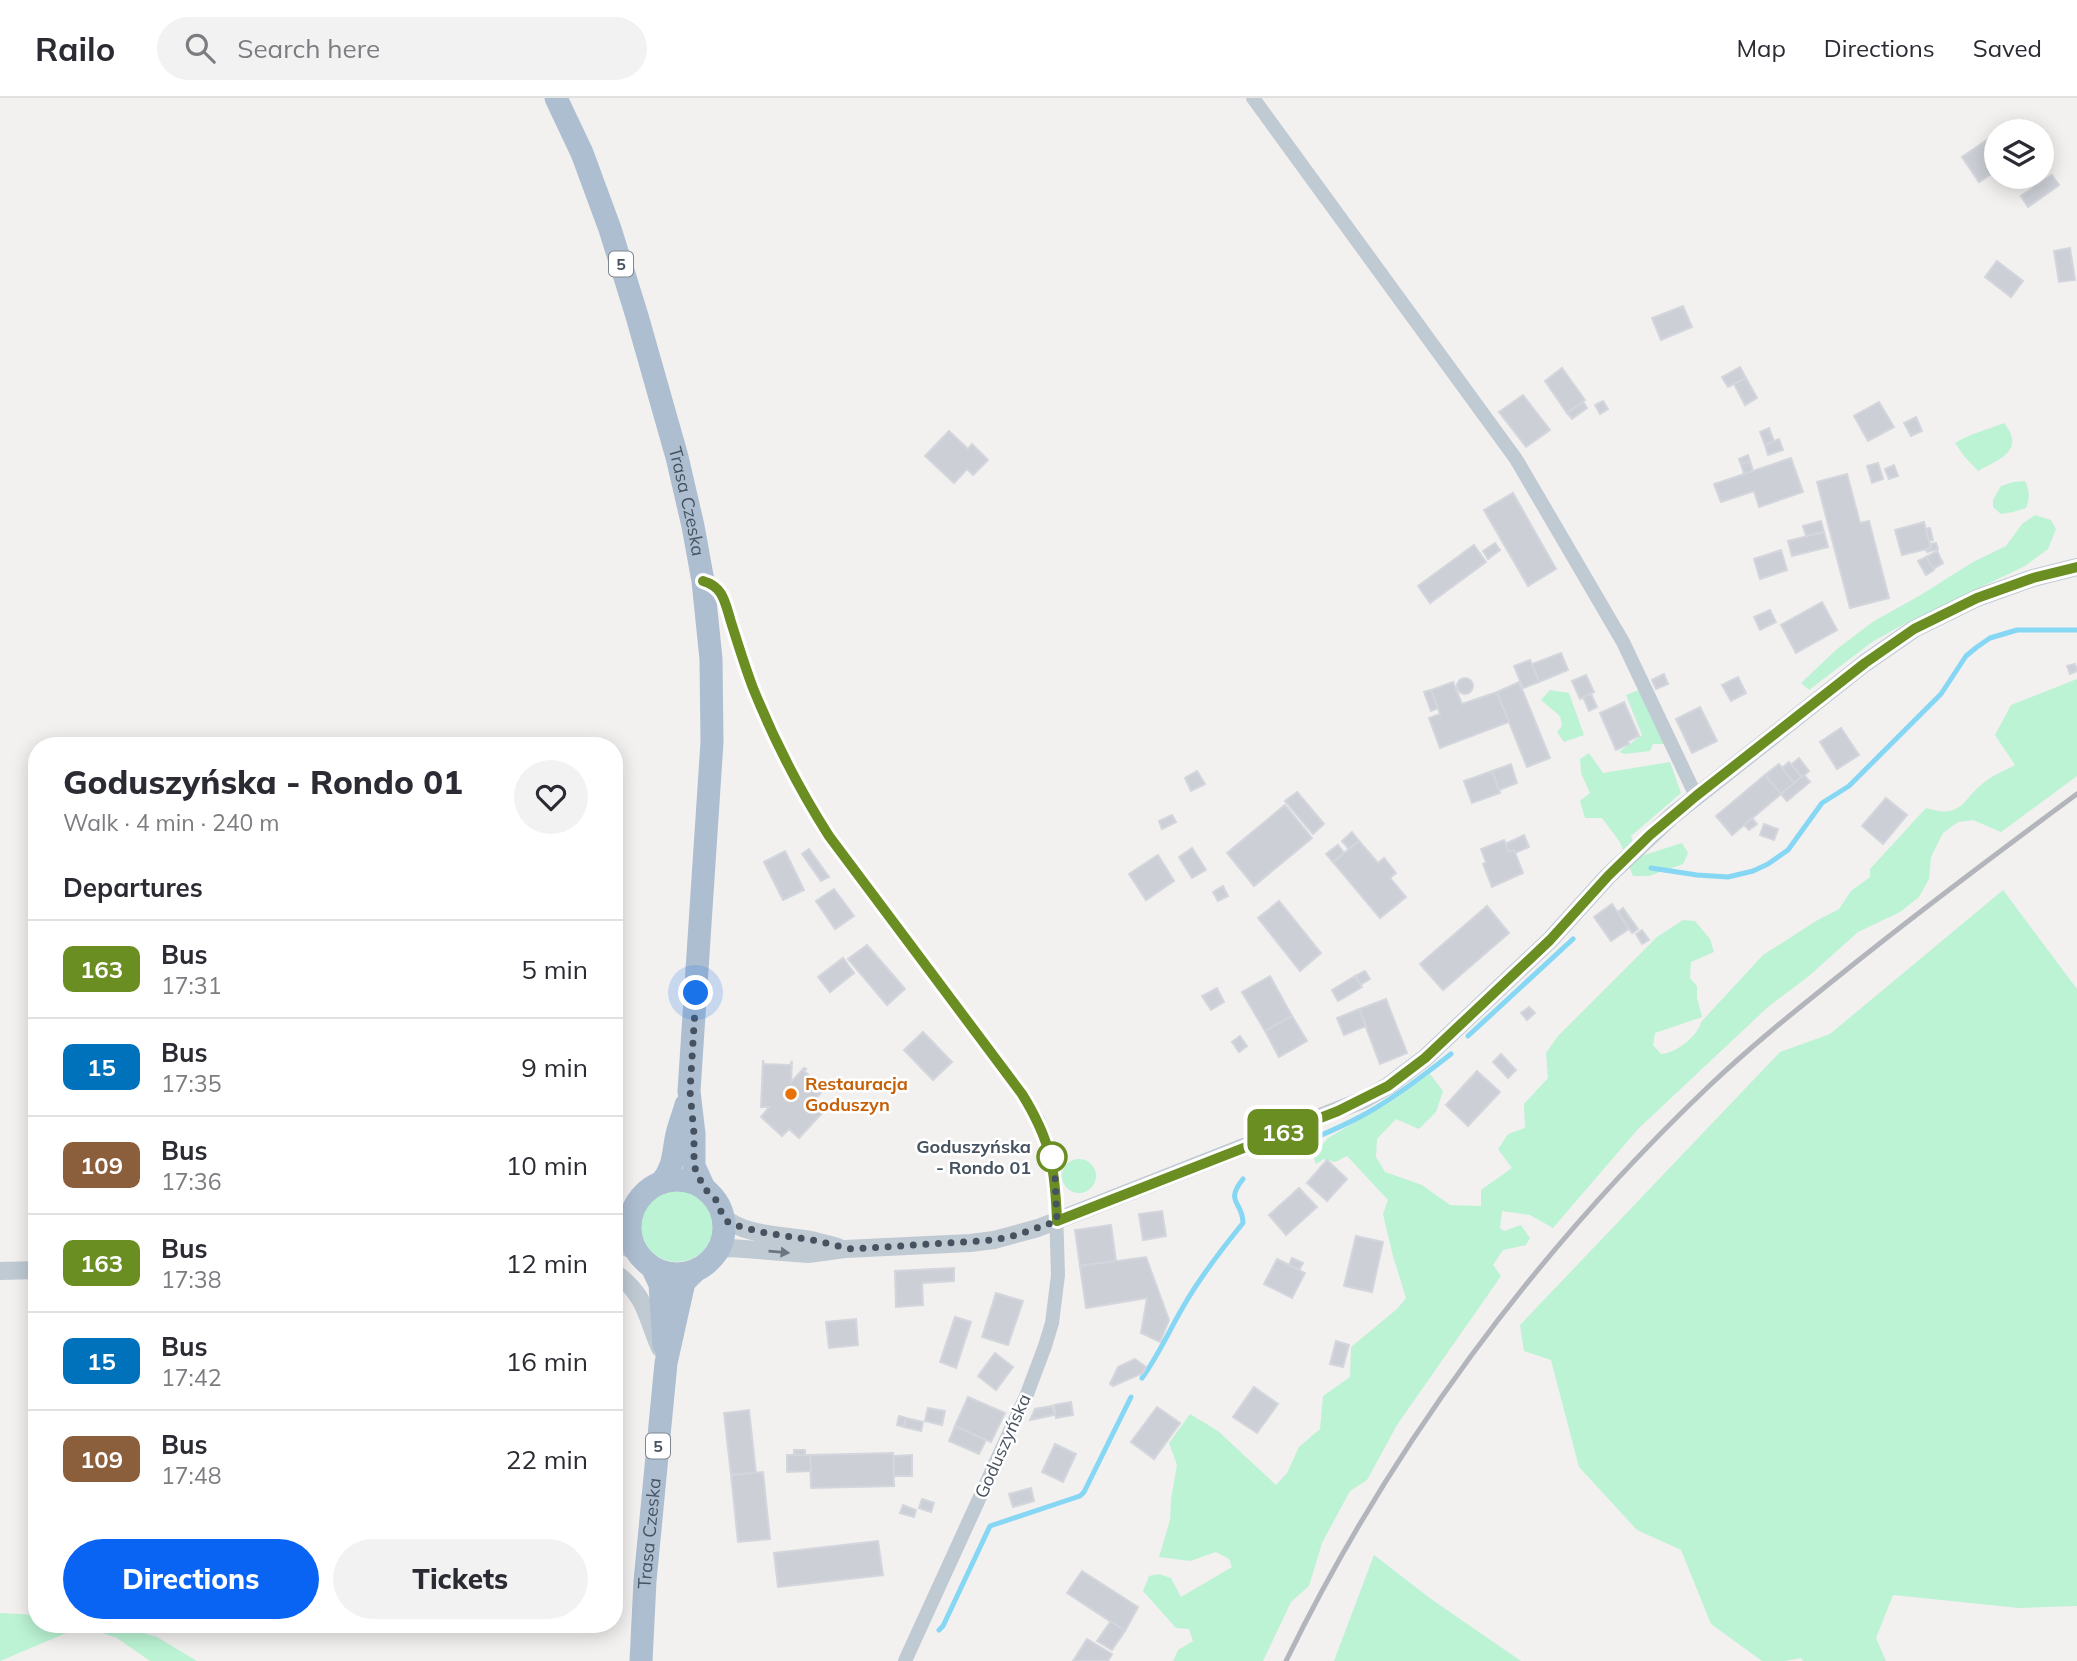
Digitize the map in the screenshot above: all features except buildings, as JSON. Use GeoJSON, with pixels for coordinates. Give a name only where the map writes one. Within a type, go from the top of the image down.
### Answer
{"type":"FeatureCollection","features":[{"type":"Feature","properties":{"kind":"main road","name":"Trasa Czeska"},"geometry":{"type":"LineString","coordinates":[[556,98],[582,153],[610,229],[677,457],[703,581],[711,659],[712,742],[690,1091],[694,1166],[704,1188]]}},
{"type":"Feature","properties":{"kind":"main road","name":"Trasa Czeska"},"geometry":{"type":"LineString","coordinates":[[661,1183],[673,1163],[676,1137],[690,1091]]}},
{"type":"Feature","properties":{"kind":"main road"},"geometry":{"type":"LineString","coordinates":[[661,1183],[683,1180],[704,1188]]}},
{"type":"Feature","properties":{"kind":"main road","name":"5"},"geometry":{"type":"LineString","coordinates":[[623,1220],[641,1196],[661,1183]]}},
{"type":"Feature","properties":{"kind":"main road","name":"5"},"geometry":{"type":"LineString","coordinates":[[704,1188],[716,1200],[723,1216]]}},
{"type":"Feature","properties":{"kind":"main road"},"geometry":{"type":"LineString","coordinates":[[715,1255],[724,1232],[723,1216]]}},
{"type":"Feature","properties":{"kind":"main road","name":"5"},"geometry":{"type":"LineString","coordinates":[[623,1222],[630,1230],[632,1242],[645,1259]]}},
{"type":"Feature","properties":{"kind":"main road","name":"5"},"geometry":{"type":"LineString","coordinates":[[696,1270],[715,1255]]}},
{"type":"Feature","properties":{"kind":"main road","name":"Trasa Czeska"},"geometry":{"type":"LineString","coordinates":[[645,1259],[660,1284],[666,1363]]}},
{"type":"Feature","properties":{"kind":"main road"},"geometry":{"type":"LineString","coordinates":[[645,1259],[673,1274],[696,1270]]}},
{"type":"Feature","properties":{"kind":"main road","name":"Trasa Czeska"},"geometry":{"type":"LineString","coordinates":[[641,1661],[666,1363],[684,1282],[696,1270]]}},
{"type":"Feature","properties":{"kind":"street"},"geometry":{"type":"LineString","coordinates":[[1253,98],[1516,459],[1623,642],[1696,796]]}},
{"type":"Feature","properties":{"kind":"street"},"geometry":{"type":"LineString","coordinates":[[715,1255],[723,1249],[731,1248],[808,1254],[845,1249],[994,1240],[1017,1235],[1338,1111],[1388,1086],[1425,1058],[1550,940],[1629,855],[1696,796],[1865,663],[1914,629],[1945,613],[2004,587],[2077,567]]}},
{"type":"Feature","properties":{"kind":"street","name":"Goduszyńska"},"geometry":{"type":"LineString","coordinates":[[703,581],[713,583],[723,598],[752,686],[780,749],[811,808],[829,836],[1022,1094],[1038,1119],[1053,1164],[1059,1262],[1056,1299],[1045,1346],[1027,1394],[905,1661]]}},
{"type":"Feature","properties":{"kind":"street"},"geometry":{"type":"LineString","coordinates":[[723,1216],[734,1225],[845,1249]]}},
{"type":"Feature","properties":{"kind":"street"},"geometry":{"type":"LineString","coordinates":[[623,1246],[645,1259]]}},
{"type":"Feature","properties":{"kind":"street"},"geometry":{"type":"LineString","coordinates":[[0,1271],[28,1270]]}},
{"type":"Feature","properties":{"kind":"street"},"geometry":{"type":"LineString","coordinates":[[623,1280],[634,1289],[647,1311],[666,1363]]}},
{"type":"Feature","properties":{"kind":"green space"},"geometry":{"type":"Polygon","coordinates":[[[2004,423],[2012,440],[2008,453],[1978,471],[1955,443],[2004,423]]]}},
{"type":"Feature","properties":{"kind":"green space"},"geometry":{"type":"Polygon","coordinates":[[[2025,481],[2029,494],[2026,508],[2001,514],[1993,507],[1993,500],[2001,486],[2025,481]]]}},
{"type":"Feature","properties":{"kind":"green space"},"geometry":{"type":"Polygon","coordinates":[[[2035,515],[2051,520],[2056,529],[2048,549],[2025,566],[1872,642],[1809,690],[1801,683],[1837,649],[1874,621],[1973,562],[2006,546],[2022,524],[2035,515]]]}},
{"type":"Feature","properties":{"kind":"green space"},"geometry":{"type":"Polygon","coordinates":[[[2077,679],[2077,776],[2001,832],[1973,820],[1958,822],[1943,833],[1931,857],[1929,879],[1919,897],[1900,912],[1858,932],[1809,976],[1769,1006],[1638,1129],[1553,1228],[1530,1215],[1502,1211],[1500,1228],[1504,1231],[1521,1225],[1530,1238],[1526,1245],[1503,1250],[1493,1265],[1501,1276],[1397,1425],[1367,1480],[1350,1491],[1322,1543],[1309,1586],[1291,1602],[1263,1661],[1173,1661],[1178,1650],[1193,1641],[1189,1629],[1176,1628],[1143,1591],[1149,1576],[1159,1574],[1171,1578],[1181,1597],[1232,1567],[1229,1559],[1216,1552],[1190,1561],[1159,1557],[1170,1520],[1177,1465],[1169,1443],[1190,1414],[1218,1431],[1276,1485],[1287,1473],[1299,1447],[1320,1429],[1323,1396],[1350,1377],[1351,1347],[1397,1309],[1406,1298],[1383,1214],[1388,1200],[1347,1156],[1335,1162],[1324,1159],[1316,1164],[1313,1155],[1328,1138],[1396,1098],[1430,1074],[1443,1091],[1436,1112],[1419,1129],[1396,1119],[1377,1139],[1376,1157],[1385,1172],[1422,1185],[1450,1205],[1481,1206],[1481,1190],[1512,1168],[1498,1149],[1508,1134],[1525,1128],[1524,1104],[1548,1078],[1546,1053],[1558,1036],[1657,937],[1683,920],[1695,921],[1710,939],[1714,952],[1691,962],[1690,978],[1697,986],[1702,1017],[1655,1033],[1653,1045],[1661,1054],[1673,1051],[1691,1038],[1701,1022],[1763,955],[1839,909],[1851,891],[1870,877],[1870,869],[1926,808],[1939,811],[1955,809],[1986,781],[2015,765],[1995,735],[2011,705],[2077,679]]]}},
{"type":"Feature","properties":{"kind":"green space"},"geometry":{"type":"Polygon","coordinates":[[[1550,690],[1569,693],[1584,735],[1564,742],[1557,732],[1562,726],[1560,716],[1541,700],[1550,690]]]}},
{"type":"Feature","properties":{"kind":"green space"},"geometry":{"type":"Polygon","coordinates":[[[1639,690],[1664,744],[1653,744],[1650,751],[1625,754],[1619,752],[1642,735],[1626,695],[1639,690]]]}},
{"type":"Feature","properties":{"kind":"green space"},"geometry":{"type":"Polygon","coordinates":[[[1589,753],[1603,773],[1670,762],[1681,793],[1631,836],[1638,857],[1682,843],[1688,853],[1683,864],[1649,876],[1633,876],[1620,842],[1602,818],[1585,818],[1580,801],[1590,793],[1581,773],[1580,759],[1589,753]]]}},
{"type":"Feature","properties":{"kind":"green space"},"geometry":{"type":"Polygon","coordinates":[[[2003,890],[2077,989],[2077,1606],[2019,1608],[1893,1595],[1876,1638],[1886,1661],[1803,1661],[1801,1658],[1762,1661],[1711,1624],[1681,1550],[1637,1530],[1579,1467],[1551,1360],[1524,1351],[1520,1325],[1780,1052],[1830,1034],[2003,890]]]}},
{"type":"Feature","properties":{"kind":"green space"},"geometry":{"type":"Polygon","coordinates":[[[1079,1159],[1091,1164],[1096,1176],[1091,1188],[1079,1193],[1067,1188],[1062,1176],[1067,1164],[1079,1159]]]}},
{"type":"Feature","properties":{"kind":"green space"},"geometry":{"type":"Polygon","coordinates":[[[677,1190],[697,1196],[707,1206],[713,1226],[707,1246],[697,1256],[677,1262],[657,1256],[647,1246],[641,1226],[647,1206],[657,1196],[677,1190]]]}},
{"type":"Feature","properties":{"kind":"green space"},"geometry":{"type":"Polygon","coordinates":[[[1374,1555],[1431,1599],[1521,1661],[1334,1661],[1374,1555]]]}},
{"type":"Feature","properties":{"kind":"green space"},"geometry":{"type":"Polygon","coordinates":[[[0,1613],[28,1615],[28,1633],[66,1633],[0,1661],[0,1613]]]}},
{"type":"Feature","properties":{"kind":"green space"},"geometry":{"type":"Polygon","coordinates":[[[103,1633],[143,1633],[157,1637],[197,1661],[150,1661],[117,1638],[103,1633]]]}},
{"type":"Feature","properties":{"kind":"waterway"},"geometry":{"type":"LineString","coordinates":[[1651,868],[1728,877],[1768,864],[1788,850],[1822,803],[1849,786],[1941,694],[1966,656],[1977,647],[1990,638],[2017,630],[2077,630]]}},
{"type":"Feature","properties":{"kind":"waterway"},"geometry":{"type":"LineString","coordinates":[[1468,1036],[1573,939]]}},
{"type":"Feature","properties":{"kind":"waterway"},"geometry":{"type":"LineString","coordinates":[[1273,1155],[1367,1113],[1451,1054]]}},
{"type":"Feature","properties":{"kind":"waterway"},"geometry":{"type":"LineString","coordinates":[[1142,1378],[1196,1285],[1243,1223],[1235,1198],[1243,1179]]}},
{"type":"Feature","properties":{"kind":"waterway"},"geometry":{"type":"LineString","coordinates":[[939,1630],[990,1526],[1080,1496],[1131,1397]]}},
{"type":"Feature","properties":{"kind":"railway"},"geometry":{"type":"LineString","coordinates":[[1286,1661],[1327,1581],[1420,1428],[1526,1284],[1584,1216],[1645,1150],[1756,1043],[1898,929],[2077,794]]}},
{"type":"Feature","properties":{"kind":"bus line","name":"163"},"geometry":{"type":"LineString","coordinates":[[703,581],[713,583],[719,589],[752,686],[805,799],[829,836],[1038,1119],[1053,1164],[1057,1221],[1338,1111],[1388,1086],[1425,1058],[1550,940],[1608,876],[1650,835],[1865,663],[1914,629],[1977,598],[2033,578],[2077,567]]}},
{"type":"Feature","properties":{"kind":"place","name":"Restauracja Goduszyn"},"geometry":{"type":"Point","coordinates":[791,1094]}},
{"type":"Feature","properties":{"kind":"place","name":"Goduszyńska - Rondo 01"},"geometry":{"type":"Point","coordinates":[1052,1157]}},
{"type":"Feature","properties":{"kind":"route"},"geometry":{"type":"LineString","coordinates":[[696,993],[690,1091],[694,1166],[704,1188],[716,1200],[723,1216],[734,1225],[845,1249],[994,1240],[1057,1221],[1055,1177],[1050,1151],[1052,1157]]}}]}
